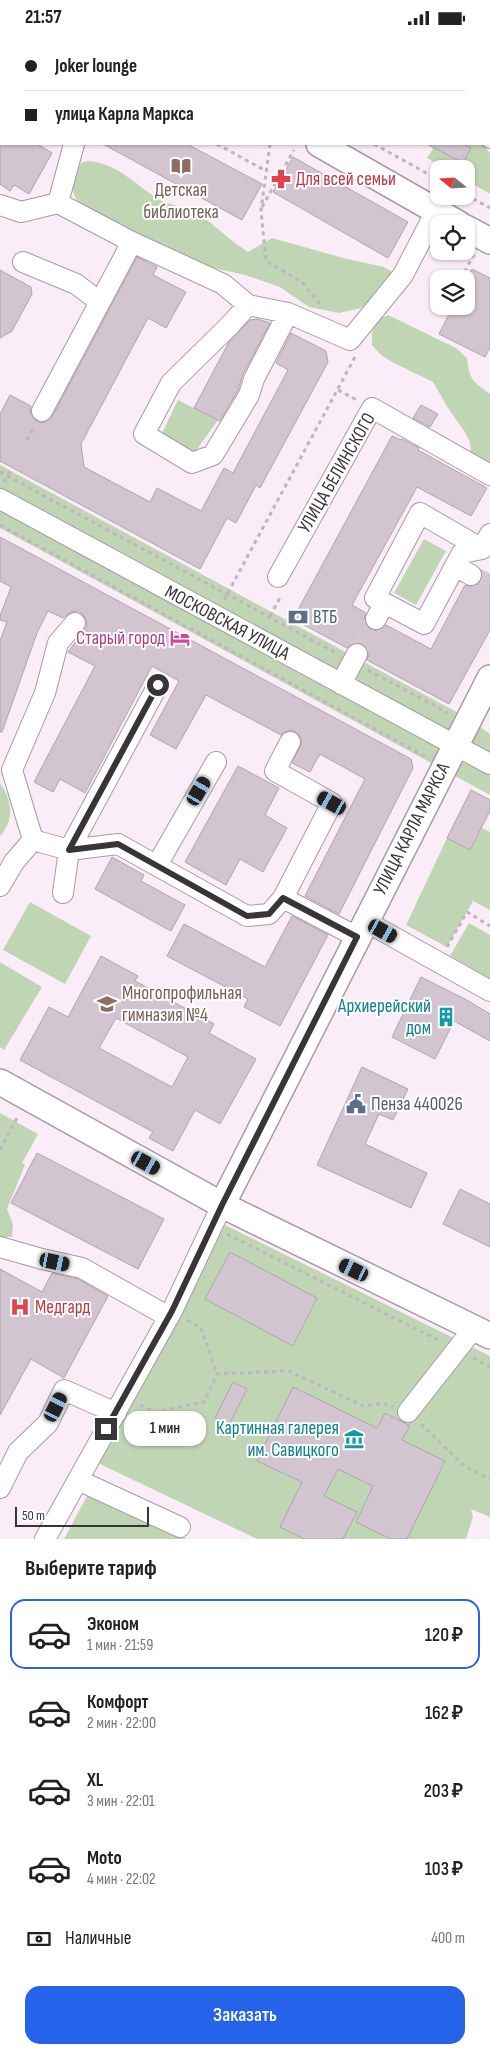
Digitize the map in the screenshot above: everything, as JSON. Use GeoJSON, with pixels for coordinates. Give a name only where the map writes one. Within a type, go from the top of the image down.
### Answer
{"type":"FeatureCollection","features":[{"type":"Feature","properties":{"kind":"main road"},"geometry":{"type":"LineString","coordinates":[[321,145],[443,215]]}},
{"type":"Feature","properties":{"kind":"main road","name":"УЛИЦА КАРЛА МАРКСА"},"geometry":{"type":"LineString","coordinates":[[222,1205],[490,678]]}},
{"type":"Feature","properties":{"kind":"main road"},"geometry":{"type":"LineString","coordinates":[[0,1082],[222,1205],[482,1332]]}},
{"type":"Feature","properties":{"kind":"street"},"geometry":{"type":"LineString","coordinates":[[58,203],[74,145]]}},
{"type":"Feature","properties":{"kind":"street"},"geometry":{"type":"LineString","coordinates":[[0,205],[21,212],[58,203],[132,242],[223,285],[248,305],[288,313],[350,340],[403,275],[436,211]]}},
{"type":"Feature","properties":{"kind":"street"},"geometry":{"type":"LineString","coordinates":[[42,411],[132,242]]}},
{"type":"Feature","properties":{"kind":"street"},"geometry":{"type":"LineString","coordinates":[[23,262],[76,284],[100,302]]}},
{"type":"Feature","properties":{"kind":"street"},"geometry":{"type":"LineString","coordinates":[[248,305],[171,383],[144,434],[192,463],[213,455],[248,395],[254,379],[288,313]]}},
{"type":"Feature","properties":{"kind":"street","name":"УЛИЦА БЕЛИНСКОГО"},"geometry":{"type":"LineString","coordinates":[[278,577],[372,408],[490,475]]}},
{"type":"Feature","properties":{"kind":"street","name":"МОСКОВСКАЯ УЛИЦА"},"geometry":{"type":"LineString","coordinates":[[0,499],[341,684],[461,734],[490,764]]}},
{"type":"Feature","properties":{"kind":"street"},"geometry":{"type":"LineString","coordinates":[[420,513],[486,541],[462,553],[463,571],[424,624],[380,611],[375,598],[420,513]]}},
{"type":"Feature","properties":{"kind":"street"},"geometry":{"type":"LineString","coordinates":[[33,840],[6,766],[45,693],[58,643],[75,623]]}},
{"type":"Feature","properties":{"kind":"street"},"geometry":{"type":"LineString","coordinates":[[341,684],[353,658]]}},
{"type":"Feature","properties":{"kind":"street"},"geometry":{"type":"LineString","coordinates":[[63,893],[69,850],[158,685]]}},
{"type":"Feature","properties":{"kind":"street"},"geometry":{"type":"LineString","coordinates":[[33,840],[69,850],[118,844],[247,916],[269,914],[283,898],[332,803],[275,771],[290,742]]}},
{"type":"Feature","properties":{"kind":"street"},"geometry":{"type":"LineString","coordinates":[[157,865],[216,762]]}},
{"type":"Feature","properties":{"kind":"street"},"geometry":{"type":"LineString","coordinates":[[0,886],[14,862],[33,840]]}},
{"type":"Feature","properties":{"kind":"street"},"geometry":{"type":"LineString","coordinates":[[283,898],[439,962],[490,991]]}},
{"type":"Feature","properties":{"kind":"street","name":"УЛИЦА КАРЛА МАРКСА"},"geometry":{"type":"LineString","coordinates":[[45,1539],[170,1314],[222,1205]]}},
{"type":"Feature","properties":{"kind":"street"},"geometry":{"type":"LineString","coordinates":[[0,1247],[82,1268],[170,1314]]}},
{"type":"Feature","properties":{"kind":"street"},"geometry":{"type":"LineString","coordinates":[[408,1412],[482,1332]]}},
{"type":"Feature","properties":{"kind":"street"},"geometry":{"type":"LineString","coordinates":[[0,1488],[18,1452],[48,1423],[64,1390],[120,1405]]}},
{"type":"Feature","properties":{"kind":"street"},"geometry":{"type":"LineString","coordinates":[[78,1480],[180,1527]]}},
{"type":"Feature","properties":{"kind":"path"},"geometry":{"type":"LineString","coordinates":[[219,145],[266,171]]}},
{"type":"Feature","properties":{"kind":"path"},"geometry":{"type":"LineString","coordinates":[[270,145],[261,209],[266,261],[302,282],[326,311]]}},
{"type":"Feature","properties":{"kind":"path"},"geometry":{"type":"LineString","coordinates":[[376,145],[430,175]]}},
{"type":"Feature","properties":{"kind":"path"},"geometry":{"type":"LineString","coordinates":[[261,209],[294,150]]}},
{"type":"Feature","properties":{"kind":"path"},"geometry":{"type":"LineString","coordinates":[[475,200],[490,208]]}},
{"type":"Feature","properties":{"kind":"path"},"geometry":{"type":"LineString","coordinates":[[467,270],[482,247]]}},
{"type":"Feature","properties":{"kind":"path"},"geometry":{"type":"LineString","coordinates":[[234,583],[357,354],[350,340]]}},
{"type":"Feature","properties":{"kind":"path"},"geometry":{"type":"LineString","coordinates":[[338,390],[356,400]]}},
{"type":"Feature","properties":{"kind":"path"},"geometry":{"type":"LineString","coordinates":[[0,490],[12,467]]}},
{"type":"Feature","properties":{"kind":"path"},"geometry":{"type":"LineString","coordinates":[[0,471],[270,616],[353,658],[461,734]]}},
{"type":"Feature","properties":{"kind":"path"},"geometry":{"type":"LineString","coordinates":[[0,525],[444,767]]}},
{"type":"Feature","properties":{"kind":"path"},"geometry":{"type":"LineString","coordinates":[[270,616],[274,608]]}},
{"type":"Feature","properties":{"kind":"path"},"geometry":{"type":"LineString","coordinates":[[439,962],[467,912],[490,926]]}},
{"type":"Feature","properties":{"kind":"path"},"geometry":{"type":"LineString","coordinates":[[0,1150],[20,1111]]}},
{"type":"Feature","properties":{"kind":"path"},"geometry":{"type":"LineString","coordinates":[[120,1405],[155,1412],[204,1402],[217,1374],[201,1328],[170,1314]]}},
{"type":"Feature","properties":{"kind":"path"},"geometry":{"type":"LineString","coordinates":[[217,1374],[289,1371],[363,1406],[382,1403],[408,1412],[464,1466],[490,1479]]}},
{"type":"Feature","properties":{"kind":"green space"},"geometry":{"type":"Polygon","coordinates":[[[435,145],[442,145],[439,150],[471,148],[465,145],[483,145],[490,153],[490,194],[475,185],[475,160],[430,160],[427,158],[435,145]]]}},
{"type":"Feature","properties":{"kind":"green space"},"geometry":{"type":"Polygon","coordinates":[[[87,161],[108,165],[160,200],[196,212],[248,252],[272,238],[347,259],[384,267],[394,273],[387,286],[361,308],[339,313],[309,307],[280,287],[245,275],[183,261],[79,203],[74,193],[73,183],[81,163],[87,161]]]}},
{"type":"Feature","properties":{"kind":"green space"},"geometry":{"type":"Polygon","coordinates":[[[388,315],[456,348],[467,358],[469,371],[473,379],[490,394],[490,464],[471,452],[470,442],[465,432],[433,382],[392,362],[381,355],[372,345],[372,332],[379,319],[388,315]]]}},
{"type":"Feature","properties":{"kind":"green space"},"geometry":{"type":"Polygon","coordinates":[[[178,400],[218,420],[195,452],[161,435],[178,400]]]}},
{"type":"Feature","properties":{"kind":"green space"},"geometry":{"type":"Polygon","coordinates":[[[0,465],[464,716],[490,734],[490,795],[0,528],[0,465]]]}},
{"type":"Feature","properties":{"kind":"green space"},"geometry":{"type":"Polygon","coordinates":[[[424,539],[446,551],[416,605],[394,593],[424,539]]]}},
{"type":"Feature","properties":{"kind":"green space"},"geometry":{"type":"Polygon","coordinates":[[[0,783],[7,796],[10,817],[5,830],[0,836],[0,783]]]}},
{"type":"Feature","properties":{"kind":"green space"},"geometry":{"type":"Polygon","coordinates":[[[482,828],[490,832],[490,910],[473,901],[447,947],[406,925],[447,838],[470,850],[482,828]]]}},
{"type":"Feature","properties":{"kind":"green space"},"geometry":{"type":"Polygon","coordinates":[[[30,902],[91,936],[65,984],[3,950],[30,902]]]}},
{"type":"Feature","properties":{"kind":"green space"},"geometry":{"type":"Polygon","coordinates":[[[469,923],[490,935],[490,979],[450,956],[469,923]]]}},
{"type":"Feature","properties":{"kind":"green space"},"geometry":{"type":"Polygon","coordinates":[[[0,962],[42,987],[4,1050],[0,1047],[0,962]]]}},
{"type":"Feature","properties":{"kind":"green space"},"geometry":{"type":"Polygon","coordinates":[[[0,1113],[38,1134],[22,1163],[25,1165],[7,1209],[13,1224],[12,1237],[0,1237],[0,1113]]]}},
{"type":"Feature","properties":{"kind":"green space"},"geometry":{"type":"Polygon","coordinates":[[[223,1224],[490,1356],[490,1517],[471,1509],[473,1517],[466,1539],[257,1539],[98,1463],[223,1224]]]}},
{"type":"Feature","properties":{"kind":"green space"},"geometry":{"type":"Polygon","coordinates":[[[92,1487],[187,1539],[64,1539],[92,1487]]]}},
{"type":"Feature","properties":{"kind":"building"},"geometry":{"type":"Polygon","coordinates":[[[0,145],[39,145],[52,153],[29,194],[14,185],[10,191],[0,184],[0,145]]]}},
{"type":"Feature","properties":{"kind":"building"},"geometry":{"type":"Polygon","coordinates":[[[105,145],[189,145],[262,184],[242,220],[105,145]]]}},
{"type":"Feature","properties":{"kind":"building"},"geometry":{"type":"Polygon","coordinates":[[[429,145],[465,145],[471,148],[465,160],[457,160],[429,145]]]}},
{"type":"Feature","properties":{"kind":"building"},"geometry":{"type":"Polygon","coordinates":[[[293,157],[408,222],[388,258],[273,192],[293,157]]]}},
{"type":"Feature","properties":{"kind":"building"},"geometry":{"type":"Polygon","coordinates":[[[137,257],[157,267],[153,275],[186,292],[166,328],[148,318],[81,444],[84,467],[150,502],[157,488],[201,511],[224,468],[233,473],[288,370],[276,363],[291,333],[326,351],[328,362],[260,488],[256,485],[236,523],[227,518],[200,569],[0,461],[0,414],[10,395],[31,406],[30,412],[36,421],[43,423],[52,417],[137,257]]]}},
{"type":"Feature","properties":{"kind":"building"},"geometry":{"type":"Polygon","coordinates":[[[0,270],[31,287],[32,294],[12,331],[0,338],[0,270]]]}},
{"type":"Feature","properties":{"kind":"building"},"geometry":{"type":"Polygon","coordinates":[[[475,270],[490,278],[490,347],[485,357],[439,334],[448,315],[475,315],[475,270]]]}},
{"type":"Feature","properties":{"kind":"building"},"geometry":{"type":"Polygon","coordinates":[[[257,319],[270,323],[243,374],[238,390],[220,421],[194,408],[229,342],[250,320],[257,319]]]}},
{"type":"Feature","properties":{"kind":"building"},"geometry":{"type":"Polygon","coordinates":[[[421,405],[438,414],[430,427],[413,418],[421,405]]]}},
{"type":"Feature","properties":{"kind":"building"},"geometry":{"type":"Polygon","coordinates":[[[392,436],[419,448],[418,450],[487,488],[471,516],[417,487],[352,605],[366,613],[364,620],[370,629],[377,631],[386,625],[431,649],[465,585],[472,587],[477,585],[482,580],[482,573],[490,577],[490,630],[449,704],[367,660],[369,653],[363,644],[356,642],[347,648],[293,619],[392,436]]]}},
{"type":"Feature","properties":{"kind":"building"},"geometry":{"type":"Polygon","coordinates":[[[0,537],[411,759],[413,768],[339,914],[305,896],[365,779],[320,754],[310,772],[292,763],[302,742],[296,732],[289,730],[281,735],[206,695],[176,749],[150,735],[179,681],[152,666],[85,793],[60,779],[53,792],[34,782],[95,666],[68,652],[87,626],[83,614],[78,611],[71,612],[63,618],[48,611],[37,633],[2,732],[0,732],[0,641],[7,622],[0,620],[0,616],[11,587],[0,581],[0,537]]]}},
{"type":"Feature","properties":{"kind":"building"},"geometry":{"type":"Polygon","coordinates":[[[238,766],[279,788],[265,815],[287,828],[263,872],[240,859],[226,885],[185,862],[238,766]]]}},
{"type":"Feature","properties":{"kind":"building"},"geometry":{"type":"Polygon","coordinates":[[[471,790],[490,800],[490,811],[470,850],[447,838],[471,790]]]}},
{"type":"Feature","properties":{"kind":"building"},"geometry":{"type":"Polygon","coordinates":[[[112,857],[144,875],[141,881],[185,905],[171,931],[95,889],[112,857]]]}},
{"type":"Feature","properties":{"kind":"building"},"geometry":{"type":"Polygon","coordinates":[[[292,916],[328,935],[280,1026],[244,1007],[248,999],[167,956],[184,924],[265,967],[292,916]]]}},
{"type":"Feature","properties":{"kind":"building"},"geometry":{"type":"Polygon","coordinates":[[[101,956],[138,976],[135,981],[214,1024],[209,1033],[256,1059],[220,1124],[195,1110],[173,1151],[149,1138],[153,1132],[20,1060],[49,1007],[68,1017],[101,956]],[[116,1018],[99,1048],[172,1087],[188,1057],[116,1018]]]}},
{"type":"Feature","properties":{"kind":"building","name":"Архиерейский дом"},"geometry":{"type":"Polygon","coordinates":[[[421,977],[490,1014],[490,1041],[454,1021],[435,1059],[392,1037],[421,977]]]}},
{"type":"Feature","properties":{"kind":"building"},"geometry":{"type":"Polygon","coordinates":[[[362,1067],[408,1089],[393,1120],[379,1114],[365,1144],[427,1173],[411,1208],[317,1165],[362,1067]]]}},
{"type":"Feature","properties":{"kind":"building"},"geometry":{"type":"Polygon","coordinates":[[[37,1153],[164,1219],[138,1269],[11,1203],[37,1153]]]}},
{"type":"Feature","properties":{"kind":"building"},"geometry":{"type":"Polygon","coordinates":[[[460,1189],[490,1204],[490,1247],[443,1224],[460,1189]]]}},
{"type":"Feature","properties":{"kind":"building"},"geometry":{"type":"Polygon","coordinates":[[[230,1252],[317,1298],[293,1346],[205,1299],[230,1252]]]}},
{"type":"Feature","properties":{"kind":"building"},"geometry":{"type":"Polygon","coordinates":[[[0,1269],[42,1292],[52,1273],[78,1279],[108,1296],[64,1378],[31,1359],[0,1415],[0,1269]]]}},
{"type":"Feature","properties":{"kind":"building"},"geometry":{"type":"Polygon","coordinates":[[[233,1382],[247,1389],[229,1425],[215,1418],[233,1382]]]}},
{"type":"Feature","properties":{"kind":"building"},"geometry":{"type":"Polygon","coordinates":[[[293,1387],[377,1428],[385,1413],[410,1426],[402,1440],[445,1461],[407,1539],[391,1539],[356,1522],[373,1486],[338,1469],[324,1496],[357,1512],[343,1539],[304,1539],[280,1527],[302,1482],[257,1461],[293,1387]]]}},
{"type":"Feature","properties":{"kind":"tunnel"},"geometry":{"type":"LineString","coordinates":[[471,575],[490,585]]}},
{"type":"Feature","properties":{"kind":"tunnel"},"geometry":{"type":"LineString","coordinates":[[357,654],[376,619]]}},
{"type":"Feature","properties":{"kind":"place","name":"Детская библиотека"},"geometry":{"type":"Point","coordinates":[181,166]}},
{"type":"Feature","properties":{"kind":"place","name":"Для всей семьи"},"geometry":{"type":"Point","coordinates":[281,179]}},
{"type":"Feature","properties":{"kind":"place","name":"ВТБ"},"geometry":{"type":"Point","coordinates":[298,617]}},
{"type":"Feature","properties":{"kind":"place","name":"Старый город"},"geometry":{"type":"Point","coordinates":[180,638]}},
{"type":"Feature","properties":{"kind":"place","name":"Многопрофильная гимназия №4"},"geometry":{"type":"Point","coordinates":[107,1004]}},
{"type":"Feature","properties":{"kind":"place","name":"Архиерейский дом"},"geometry":{"type":"Point","coordinates":[446,1017]}},
{"type":"Feature","properties":{"kind":"place","name":"Пенза 440026"},"geometry":{"type":"Point","coordinates":[356,1104]}},
{"type":"Feature","properties":{"kind":"place","name":"Медгард"},"geometry":{"type":"Point","coordinates":[20,1307]}},
{"type":"Feature","properties":{"kind":"place","name":"Картинная галерея им. Савицкого"},"geometry":{"type":"Point","coordinates":[354,1439]}},
{"type":"Feature","properties":{"kind":"route"},"geometry":{"type":"LineString","coordinates":[[106,1429],[172,1311],[222,1205],[357,937],[283,898],[269,914],[247,916],[118,844],[69,850],[158,685]]}}]}
